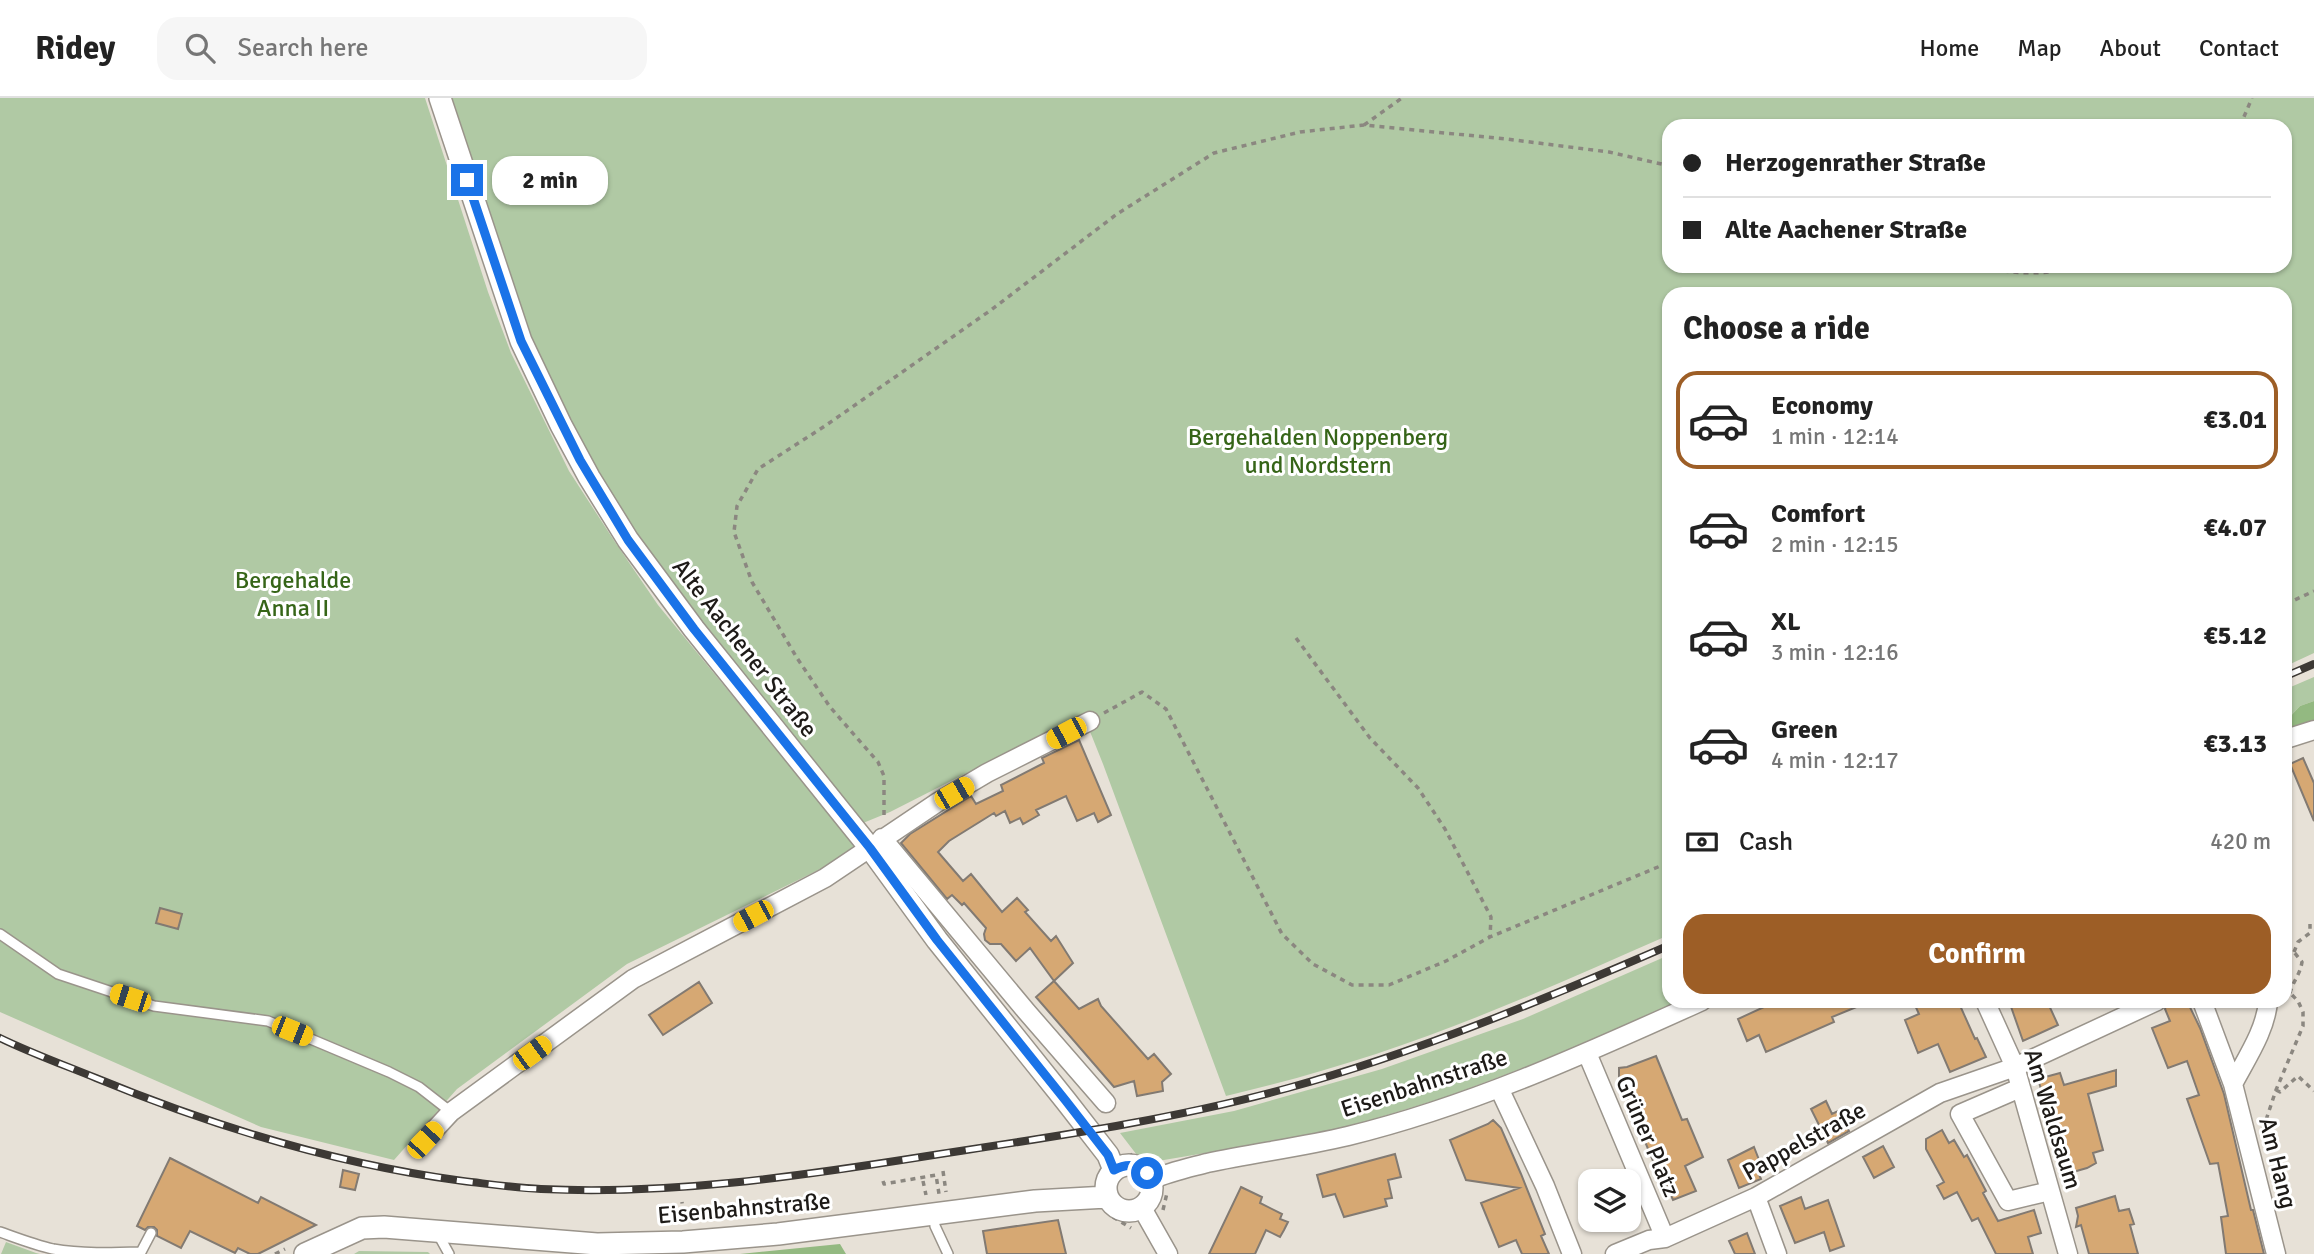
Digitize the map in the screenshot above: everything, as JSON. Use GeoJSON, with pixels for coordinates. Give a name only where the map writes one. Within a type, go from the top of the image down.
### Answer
{"type":"FeatureCollection","features":[{"type":"Feature","properties":{"kind":"street","name":"Alte Aachener Straße"},"geometry":{"type":"LineString","coordinates":[[440,98],[521,341],[561,425],[628,540],[694,629],[876,843],[1106,1103]]}},
{"type":"Feature","properties":{"kind":"street"},"geometry":{"type":"LineString","coordinates":[[425,1140],[451,1112],[632,979],[825,878],[937,802],[1090,721]]}},
{"type":"Feature","properties":{"kind":"street"},"geometry":{"type":"LineString","coordinates":[[2292,737],[2314,730]]}},
{"type":"Feature","properties":{"kind":"street","name":"Alte Aachener Straße"},"geometry":{"type":"LineString","coordinates":[[876,843],[937,940],[1108,1155],[1114,1170]]}},
{"type":"Feature","properties":{"kind":"street","name":"Eisenbahnstraße"},"geometry":{"type":"LineString","coordinates":[[1151,1180],[1167,1172],[1348,1136],[1454,1105],[1587,1053],[1687,1008]]}},
{"type":"Feature","properties":{"kind":"street","name":"Am Waldsaum"},"geometry":{"type":"LineString","coordinates":[[1988,1008],[2015,1067],[2068,1254]]}},
{"type":"Feature","properties":{"kind":"street"},"geometry":{"type":"LineString","coordinates":[[2015,1067],[2142,1008]]}},
{"type":"Feature","properties":{"kind":"street","name":"Am Hang"},"geometry":{"type":"LineString","coordinates":[[2205,1008],[2233,1084],[2276,1254]]}},
{"type":"Feature","properties":{"kind":"street"},"geometry":{"type":"LineString","coordinates":[[2233,1084],[2257,1038],[2267,1008]]}},
{"type":"Feature","properties":{"kind":"street","name":"Grüner Platz"},"geometry":{"type":"LineString","coordinates":[[1587,1053],[1665,1238]]}},
{"type":"Feature","properties":{"kind":"street","name":"Pappelstraße"},"geometry":{"type":"LineString","coordinates":[[1615,1254],[1649,1240],[1665,1238],[1756,1197],[1940,1093],[2015,1067]]}},
{"type":"Feature","properties":{"kind":"street"},"geometry":{"type":"LineString","coordinates":[[1499,1088],[1545,1186],[1573,1254]]}},
{"type":"Feature","properties":{"kind":"street"},"geometry":{"type":"LineString","coordinates":[[2020,1088],[1960,1114],[2008,1201],[2050,1191]]}},
{"type":"Feature","properties":{"kind":"street"},"geometry":{"type":"LineString","coordinates":[[1128,1165],[1135,1166],[1147,1173],[1151,1180],[1151,1195],[1142,1208],[1135,1211],[1115,1207],[1107,1196],[1106,1182],[1114,1170],[1128,1165]]}},
{"type":"Feature","properties":{"kind":"street","name":"Eisenbahnstraße"},"geometry":{"type":"LineString","coordinates":[[295,1251],[362,1227],[597,1244],[683,1242],[778,1234],[937,1204],[1107,1196]]}},
{"type":"Feature","properties":{"kind":"street"},"geometry":{"type":"LineString","coordinates":[[1756,1197],[1777,1254]]}},
{"type":"Feature","properties":{"kind":"street"},"geometry":{"type":"LineString","coordinates":[[1142,1208],[1168,1254]]}},
{"type":"Feature","properties":{"kind":"lane"},"geometry":{"type":"LineString","coordinates":[[0,934],[58,974],[154,1006],[268,1021],[389,1072],[419,1087],[451,1112]]}},
{"type":"Feature","properties":{"kind":"lane"},"geometry":{"type":"LineString","coordinates":[[937,1204],[936,1226],[948,1254]]}},
{"type":"Feature","properties":{"kind":"lane"},"geometry":{"type":"LineString","coordinates":[[0,1232],[54,1249],[100,1252],[141,1252],[151,1233]]}},
{"type":"Feature","properties":{"kind":"lane"},"geometry":{"type":"LineString","coordinates":[[437,1232],[450,1254]]}},
{"type":"Feature","properties":{"kind":"path"},"geometry":{"type":"LineString","coordinates":[[1364,125],[1402,98]]}},
{"type":"Feature","properties":{"kind":"path"},"geometry":{"type":"LineString","coordinates":[[2243,119],[2252,98]]}},
{"type":"Feature","properties":{"kind":"path"},"geometry":{"type":"LineString","coordinates":[[876,843],[885,806],[884,776],[878,762],[830,707],[797,658],[752,582],[734,532],[737,506],[758,469],[825,426],[980,317],[1117,214],[1214,153],[1300,132],[1364,125],[1506,139],[1596,151],[1662,164]]}},
{"type":"Feature","properties":{"kind":"path"},"geometry":{"type":"LineString","coordinates":[[2292,601],[2314,591]]}},
{"type":"Feature","properties":{"kind":"path"},"geometry":{"type":"LineString","coordinates":[[1296,638],[1370,738],[1418,788],[1445,828],[1491,917],[1490,937]]}},
{"type":"Feature","properties":{"kind":"path"},"geometry":{"type":"LineString","coordinates":[[1090,721],[1143,692],[1167,709],[1282,934],[1313,964],[1352,985],[1389,985],[1446,961],[1490,937],[1662,865]]}},
{"type":"Feature","properties":{"kind":"path"},"geometry":{"type":"LineString","coordinates":[[2292,985],[2300,975],[2302,962],[2294,952],[2298,942],[2310,933],[2310,924]]}},
{"type":"Feature","properties":{"kind":"path"},"geometry":{"type":"LineString","coordinates":[[2265,1140],[2263,1130],[2276,1090],[2303,1027],[2303,1012],[2298,1001],[2292,996]]}},
{"type":"Feature","properties":{"kind":"path"},"geometry":{"type":"LineString","coordinates":[[2276,1090],[2280,1092],[2298,1076],[2314,1091]]}},
{"type":"Feature","properties":{"kind":"path"},"geometry":{"type":"LineString","coordinates":[[937,1204],[943,1171]]}},
{"type":"Feature","properties":{"kind":"path"},"geometry":{"type":"LineString","coordinates":[[883,1181],[884,1184],[936,1175],[937,1204]]}},
{"type":"Feature","properties":{"kind":"path"},"geometry":{"type":"LineString","coordinates":[[923,1181],[937,1204]]}},
{"type":"Feature","properties":{"kind":"path"},"geometry":{"type":"LineString","coordinates":[[680,1230],[682,1202]]}},
{"type":"Feature","properties":{"kind":"path"},"geometry":{"type":"LineString","coordinates":[[275,1254],[295,1251]]}},
{"type":"Feature","properties":{"kind":"green space","name":"Bergehalde Anna II"},"geometry":{"type":"Polygon","coordinates":[[[0,98],[425,98],[488,292],[511,353],[569,471],[658,605],[859,850],[627,964],[457,1089],[394,1160],[261,1127],[0,1012],[0,98]]]}},
{"type":"Feature","properties":{"kind":"green space","name":"Bergehalden Noppenberg und Nordstern"},"geometry":{"type":"Polygon","coordinates":[[[448,98],[2314,98],[2314,653],[2292,663],[2292,287],[1662,287],[1662,938],[1524,998],[1413,1041],[1283,1082],[1226,1096],[1083,714],[890,812],[863,823],[745,682],[582,469],[508,282],[448,98]]]}},
{"type":"Feature","properties":{"kind":"green space"},"geometry":{"type":"Polygon","coordinates":[[[2314,677],[2314,701],[2300,706],[2292,715],[2292,686],[2314,677]]]}},
{"type":"Feature","properties":{"kind":"green space"},"geometry":{"type":"Polygon","coordinates":[[[2314,701],[2314,721],[2292,726],[2292,715],[2300,706],[2314,701]]]}},
{"type":"Feature","properties":{"kind":"green space"},"geometry":{"type":"Polygon","coordinates":[[[1662,958],[1663,1008],[1585,1045],[1446,1097],[1312,1135],[1158,1161],[1140,1159],[1120,1133],[1234,1111],[1382,1069],[1523,1019],[1662,958]]]}},
{"type":"Feature","properties":{"kind":"green space"},"geometry":{"type":"Polygon","coordinates":[[[6,1242],[36,1253],[40,1254],[1,1254],[6,1242]]]}},
{"type":"Feature","properties":{"kind":"green space"},"geometry":{"type":"Polygon","coordinates":[[[840,1244],[846,1254],[740,1254],[840,1244]]]}},
{"type":"Feature","properties":{"kind":"green space"},"geometry":{"type":"Polygon","coordinates":[[[359,1251],[428,1252],[430,1254],[354,1254],[359,1251]]]}},
{"type":"Feature","properties":{"kind":"building"},"geometry":{"type":"Polygon","coordinates":[[[1079,740],[1111,815],[1098,822],[1094,813],[1077,821],[1066,796],[1036,810],[1039,815],[1023,824],[1020,818],[1010,823],[1005,811],[996,816],[994,813],[949,841],[938,852],[963,881],[971,874],[1002,912],[1017,898],[1028,910],[1025,912],[1051,941],[1056,936],[1073,963],[1054,981],[1030,948],[1016,961],[1001,944],[990,944],[985,940],[986,928],[964,903],[962,905],[952,895],[947,899],[901,843],[910,834],[971,796],[976,804],[1003,791],[1001,785],[1044,763],[1042,758],[1079,740]]]}},
{"type":"Feature","properties":{"kind":"building"},"geometry":{"type":"Polygon","coordinates":[[[2303,758],[2314,783],[2314,821],[2292,769],[2292,763],[2303,758]]]}},
{"type":"Feature","properties":{"kind":"building"},"geometry":{"type":"Polygon","coordinates":[[[160,908],[182,914],[178,929],[156,923],[160,908]]]}},
{"type":"Feature","properties":{"kind":"building"},"geometry":{"type":"Polygon","coordinates":[[[1054,981],[1079,1009],[1098,999],[1101,1006],[1148,1059],[1154,1054],[1171,1074],[1162,1082],[1163,1091],[1137,1096],[1134,1081],[1114,1087],[1036,997],[1054,981]]]}},
{"type":"Feature","properties":{"kind":"building"},"geometry":{"type":"Polygon","coordinates":[[[699,982],[712,1003],[663,1035],[649,1015],[699,982]]]}},
{"type":"Feature","properties":{"kind":"building"},"geometry":{"type":"Polygon","coordinates":[[[1762,1008],[1854,1008],[1832,1017],[1834,1022],[1766,1052],[1759,1035],[1747,1041],[1738,1019],[1762,1008]]]}},
{"type":"Feature","properties":{"kind":"building"},"geometry":{"type":"Polygon","coordinates":[[[1916,1008],[1961,1008],[1986,1057],[1950,1072],[1938,1044],[1918,1053],[1905,1020],[1919,1014],[1916,1008]]]}},
{"type":"Feature","properties":{"kind":"building"},"geometry":{"type":"Polygon","coordinates":[[[2011,1008],[2050,1008],[2058,1025],[2023,1041],[2011,1008]]]}},
{"type":"Feature","properties":{"kind":"building"},"geometry":{"type":"Polygon","coordinates":[[[2190,1008],[2200,1028],[2224,1094],[2264,1254],[2226,1254],[2221,1217],[2228,1216],[2218,1163],[2210,1164],[2187,1099],[2199,1095],[2187,1061],[2168,1068],[2152,1028],[2170,1021],[2165,1009],[2190,1008]]]}},
{"type":"Feature","properties":{"kind":"building"},"geometry":{"type":"Polygon","coordinates":[[[1656,1056],[1682,1120],[1687,1119],[1703,1157],[1685,1166],[1696,1191],[1673,1200],[1666,1184],[1663,1185],[1619,1079],[1619,1068],[1656,1056]]]}},
{"type":"Feature","properties":{"kind":"building"},"geometry":{"type":"Polygon","coordinates":[[[2116,1070],[2116,1086],[2088,1094],[2103,1150],[2093,1153],[2096,1163],[2066,1174],[2038,1079],[2060,1073],[2064,1085],[2116,1070]]]}},
{"type":"Feature","properties":{"kind":"building"},"geometry":{"type":"Polygon","coordinates":[[[1826,1101],[1832,1114],[1838,1111],[1849,1131],[1828,1143],[1811,1109],[1826,1101]]]}},
{"type":"Feature","properties":{"kind":"building"},"geometry":{"type":"Polygon","coordinates":[[[1493,1120],[1501,1128],[1521,1174],[1545,1234],[1541,1236],[1549,1254],[1522,1254],[1516,1240],[1499,1247],[1481,1203],[1519,1188],[1466,1180],[1450,1140],[1493,1120]]]}},
{"type":"Feature","properties":{"kind":"building"},"geometry":{"type":"Polygon","coordinates":[[[1942,1130],[1949,1143],[1954,1140],[1964,1157],[1967,1155],[1998,1221],[2034,1210],[2041,1233],[2028,1237],[2033,1254],[1996,1254],[1978,1218],[1972,1221],[1957,1192],[1944,1199],[1937,1186],[1944,1182],[1926,1149],[1926,1139],[1942,1130]]]}},
{"type":"Feature","properties":{"kind":"building"},"geometry":{"type":"Polygon","coordinates":[[[1883,1146],[1894,1167],[1874,1178],[1863,1157],[1883,1146]]]}},
{"type":"Feature","properties":{"kind":"building"},"geometry":{"type":"Polygon","coordinates":[[[1754,1147],[1761,1165],[1756,1167],[1761,1179],[1739,1188],[1728,1160],[1754,1147]]]}},
{"type":"Feature","properties":{"kind":"building"},"geometry":{"type":"Polygon","coordinates":[[[1395,1154],[1401,1177],[1388,1180],[1392,1198],[1385,1199],[1387,1206],[1344,1217],[1335,1194],[1323,1197],[1317,1175],[1395,1154]]]}},
{"type":"Feature","properties":{"kind":"building"},"geometry":{"type":"Polygon","coordinates":[[[170,1158],[258,1203],[261,1197],[316,1225],[258,1254],[250,1254],[238,1248],[235,1253],[190,1231],[181,1248],[157,1236],[154,1227],[145,1230],[137,1226],[170,1158]]]}},
{"type":"Feature","properties":{"kind":"building"},"geometry":{"type":"Polygon","coordinates":[[[343,1170],[359,1174],[355,1190],[340,1187],[343,1170]]]}},
{"type":"Feature","properties":{"kind":"building"},"geometry":{"type":"Polygon","coordinates":[[[1241,1187],[1262,1197],[1260,1203],[1282,1214],[1280,1219],[1288,1222],[1280,1237],[1266,1230],[1255,1254],[1209,1254],[1241,1187]]]}},
{"type":"Feature","properties":{"kind":"building"},"geometry":{"type":"Polygon","coordinates":[[[2115,1196],[2119,1211],[2129,1209],[2134,1224],[2130,1225],[2138,1254],[2089,1254],[2081,1225],[2076,1227],[2076,1208],[2115,1196]]]}},
{"type":"Feature","properties":{"kind":"building"},"geometry":{"type":"Polygon","coordinates":[[[1801,1197],[1805,1209],[1828,1200],[1844,1246],[1830,1251],[1824,1232],[1795,1243],[1780,1206],[1801,1197]]]}},
{"type":"Feature","properties":{"kind":"building"},"geometry":{"type":"Polygon","coordinates":[[[1058,1220],[1066,1254],[987,1254],[983,1231],[1058,1220]]]}},
{"type":"Feature","properties":{"kind":"building"},"geometry":{"type":"Polygon","coordinates":[[[1747,1233],[1755,1254],[1735,1254],[1729,1241],[1747,1233]]]}},
{"type":"Feature","properties":{"kind":"railway"},"geometry":{"type":"LineString","coordinates":[[2292,673],[2314,664]]}},
{"type":"Feature","properties":{"kind":"railway"},"geometry":{"type":"LineString","coordinates":[[0,1038],[141,1096],[231,1128],[369,1165],[463,1181],[531,1188],[589,1190],[684,1187],[826,1171],[1013,1143],[1106,1128],[1243,1100],[1337,1074],[1433,1041],[1662,948]]}},
{"type":"Feature","properties":{"kind":"route"},"geometry":{"type":"LineString","coordinates":[[467,180],[521,341],[561,425],[628,540],[694,629],[870,848],[937,940],[1108,1155],[1114,1170],[1128,1165],[1147,1173]]}}]}
